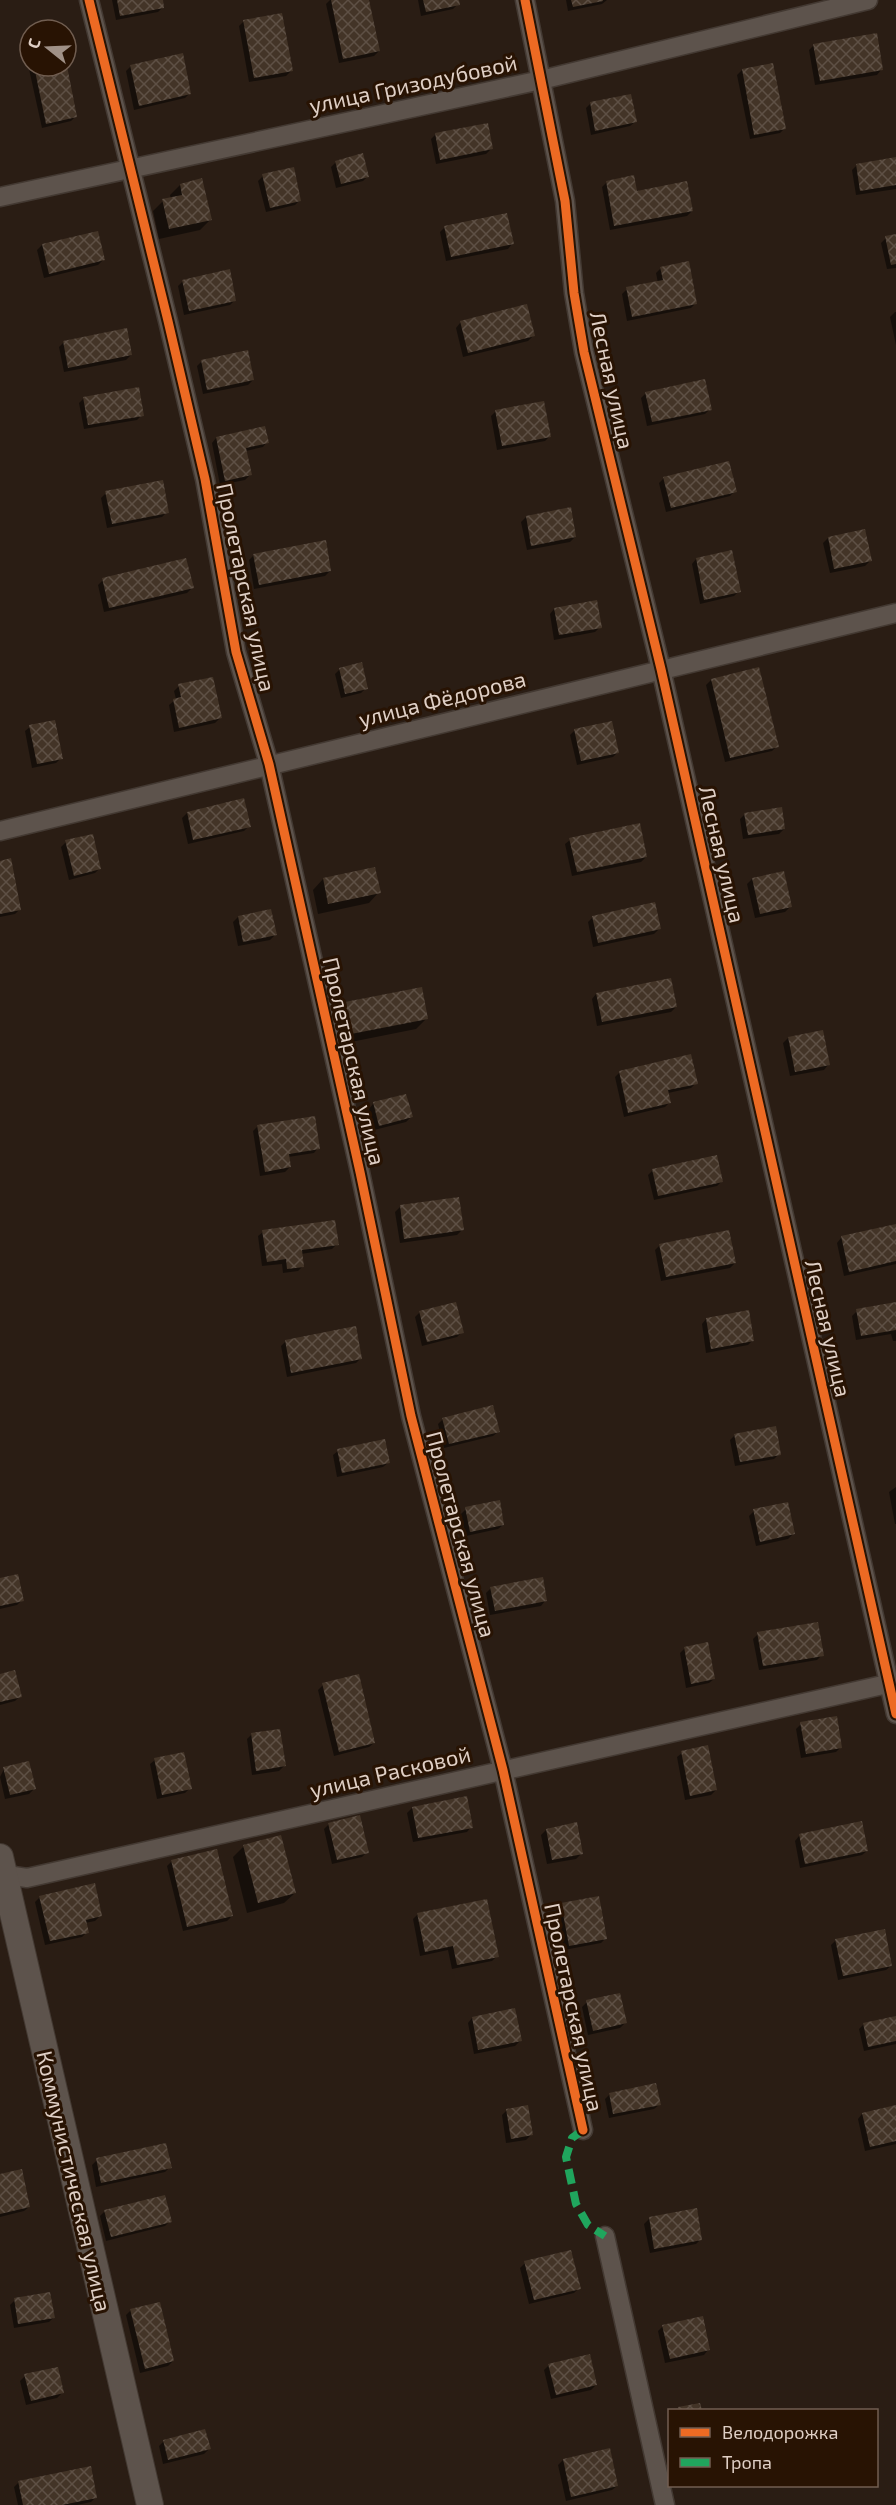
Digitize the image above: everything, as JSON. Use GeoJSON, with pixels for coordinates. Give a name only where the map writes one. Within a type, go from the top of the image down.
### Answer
{"type":"FeatureCollection","features":[{"type":"Feature","properties":{"kind":"street","name":"Пролетарская улица"},"geometry":{"type":"LineString","coordinates":[[89,0],[205,479],[236,652],[269,764],[360,1172],[411,1416],[503,1770],[583,2130]]}},
{"type":"Feature","properties":{"kind":"street","name":"Лесная улица"},"geometry":{"type":"LineString","coordinates":[[525,0],[565,201],[574,293],[584,352],[661,669],[893,1683],[896,1714]]}},
{"type":"Feature","properties":{"kind":"street","name":"улица Гризодубовой"},"geometry":{"type":"LineString","coordinates":[[0,197],[541,80],[868,0]]}},
{"type":"Feature","properties":{"kind":"street","name":"улица Фёдорова"},"geometry":{"type":"LineString","coordinates":[[0,831],[896,613]]}},
{"type":"Feature","properties":{"kind":"street","name":"улица Расковой"},"geometry":{"type":"LineString","coordinates":[[1,1868],[27,1878],[893,1683]]}},
{"type":"Feature","properties":{"kind":"street","name":"Коммунистическая улица"},"geometry":{"type":"LineString","coordinates":[[1,1868],[150,2505]]}},
{"type":"Feature","properties":{"kind":"street"},"geometry":{"type":"LineString","coordinates":[[605,2236],[665,2505]]}},
{"type":"Feature","properties":{"kind":"building"},"geometry":{"type":"Polygon","coordinates":[[[117,0],[163,0],[164,8],[120,16],[117,0]]]}},
{"type":"Feature","properties":{"kind":"building"},"geometry":{"type":"Polygon","coordinates":[[[331,0],[369,0],[380,51],[343,59],[331,0]]]}},
{"type":"Feature","properties":{"kind":"building"},"geometry":{"type":"Polygon","coordinates":[[[423,0],[459,0],[460,5],[426,12],[423,0]]]}},
{"type":"Feature","properties":{"kind":"building"},"geometry":{"type":"Polygon","coordinates":[[[571,0],[603,0],[603,1],[573,7],[571,0]]]}},
{"type":"Feature","properties":{"kind":"building"},"geometry":{"type":"Polygon","coordinates":[[[282,13],[293,71],[254,78],[243,20],[282,13]]]}},
{"type":"Feature","properties":{"kind":"building"},"geometry":{"type":"Polygon","coordinates":[[[877,33],[883,70],[820,81],[813,44],[877,33]]]}},
{"type":"Feature","properties":{"kind":"building"},"geometry":{"type":"Polygon","coordinates":[[[183,53],[191,94],[139,106],[130,65],[183,53]]]}},
{"type":"Feature","properties":{"kind":"building"},"geometry":{"type":"Polygon","coordinates":[[[773,63],[786,129],[754,135],[742,69],[773,63]]]}},
{"type":"Feature","properties":{"kind":"building"},"geometry":{"type":"Polygon","coordinates":[[[36,78],[69,78],[77,117],[46,124],[36,78]]]}},
{"type":"Feature","properties":{"kind":"building"},"geometry":{"type":"Polygon","coordinates":[[[631,94],[637,122],[595,131],[590,102],[631,94]]]}},
{"type":"Feature","properties":{"kind":"building"},"geometry":{"type":"Polygon","coordinates":[[[488,123],[493,149],[440,160],[435,133],[488,123]]]}},
{"type":"Feature","properties":{"kind":"building"},"geometry":{"type":"Polygon","coordinates":[[[363,153],[369,177],[341,184],[335,161],[363,153]]]}},
{"type":"Feature","properties":{"kind":"building"},"geometry":{"type":"Polygon","coordinates":[[[896,157],[896,185],[860,191],[856,164],[896,157]]]}},
{"type":"Feature","properties":{"kind":"building"},"geometry":{"type":"Polygon","coordinates":[[[294,167],[301,201],[270,208],[262,174],[294,167]]]}},
{"type":"Feature","properties":{"kind":"building"},"geometry":{"type":"Polygon","coordinates":[[[634,175],[637,191],[687,181],[693,211],[614,226],[606,181],[634,175]]]}},
{"type":"Feature","properties":{"kind":"building"},"geometry":{"type":"Polygon","coordinates":[[[202,178],[212,220],[169,229],[162,199],[182,195],[180,184],[202,178]]]}},
{"type":"Feature","properties":{"kind":"building"},"geometry":{"type":"Polygon","coordinates":[[[507,213],[514,244],[451,257],[444,226],[507,213]]]}},
{"type":"Feature","properties":{"kind":"building"},"geometry":{"type":"Polygon","coordinates":[[[98,231],[105,260],[49,274],[42,244],[98,231]]]}},
{"type":"Feature","properties":{"kind":"building"},"geometry":{"type":"Polygon","coordinates":[[[896,234],[896,264],[891,265],[885,236],[896,234]]]}},
{"type":"Feature","properties":{"kind":"building"},"geometry":{"type":"Polygon","coordinates":[[[689,261],[697,304],[632,317],[626,287],[663,280],[660,267],[689,261]]]}},
{"type":"Feature","properties":{"kind":"building"},"geometry":{"type":"Polygon","coordinates":[[[230,269],[236,301],[189,311],[182,280],[230,269]]]}},
{"type":"Feature","properties":{"kind":"building"},"geometry":{"type":"Polygon","coordinates":[[[527,304],[535,336],[468,353],[460,321],[527,304]]]}},
{"type":"Feature","properties":{"kind":"building"},"geometry":{"type":"Polygon","coordinates":[[[127,328],[132,355],[68,368],[63,341],[127,328]]]}},
{"type":"Feature","properties":{"kind":"building"},"geometry":{"type":"Polygon","coordinates":[[[248,350],[254,380],[207,390],[201,360],[248,350]]]}},
{"type":"Feature","properties":{"kind":"building"},"geometry":{"type":"Polygon","coordinates":[[[705,379],[712,410],[652,422],[645,392],[705,379]]]}},
{"type":"Feature","properties":{"kind":"building"},"geometry":{"type":"Polygon","coordinates":[[[139,387],[144,416],[88,425],[83,397],[139,387]]]}},
{"type":"Feature","properties":{"kind":"building"},"geometry":{"type":"Polygon","coordinates":[[[544,401],[551,437],[502,446],[495,410],[544,401]]]}},
{"type":"Feature","properties":{"kind":"building"},"geometry":{"type":"Polygon","coordinates":[[[265,426],[269,443],[246,448],[252,475],[225,481],[216,437],[265,426]]]}},
{"type":"Feature","properties":{"kind":"building"},"geometry":{"type":"Polygon","coordinates":[[[729,461],[737,492],[671,508],[663,477],[729,461]]]}},
{"type":"Feature","properties":{"kind":"building"},"geometry":{"type":"Polygon","coordinates":[[[163,480],[169,513],[112,524],[105,491],[163,480]]]}},
{"type":"Feature","properties":{"kind":"building"},"geometry":{"type":"Polygon","coordinates":[[[571,507],[576,537],[531,546],[526,516],[571,507]]]}},
{"type":"Feature","properties":{"kind":"building"},"geometry":{"type":"Polygon","coordinates":[[[865,529],[872,561],[834,569],[828,537],[865,529]]]}},
{"type":"Feature","properties":{"kind":"building"},"geometry":{"type":"Polygon","coordinates":[[[326,540],[331,571],[259,585],[253,554],[326,540]]]}},
{"type":"Feature","properties":{"kind":"building"},"geometry":{"type":"Polygon","coordinates":[[[732,550],[741,592],[704,600],[696,558],[732,550]]]}},
{"type":"Feature","properties":{"kind":"building"},"geometry":{"type":"Polygon","coordinates":[[[186,558],[194,588],[109,608],[102,578],[186,558]]]}},
{"type":"Feature","properties":{"kind":"building"},"geometry":{"type":"Polygon","coordinates":[[[597,600],[602,628],[559,635],[554,608],[597,600]]]}},
{"type":"Feature","properties":{"kind":"building"},"geometry":{"type":"Polygon","coordinates":[[[362,662],[368,689],[345,694],[339,668],[362,662]]]}},
{"type":"Feature","properties":{"kind":"building"},"geometry":{"type":"Polygon","coordinates":[[[759,667],[779,747],[730,758],[711,679],[759,667]]]}},
{"type":"Feature","properties":{"kind":"building"},"geometry":{"type":"Polygon","coordinates":[[[213,677],[222,718],[179,728],[173,699],[181,697],[178,684],[213,677]]]}},
{"type":"Feature","properties":{"kind":"building"},"geometry":{"type":"Polygon","coordinates":[[[55,720],[63,759],[37,764],[29,725],[55,720]]]}},
{"type":"Feature","properties":{"kind":"building"},"geometry":{"type":"Polygon","coordinates":[[[612,721],[619,753],[581,761],[574,729],[612,721]]]}},
{"type":"Feature","properties":{"kind":"building"},"geometry":{"type":"Polygon","coordinates":[[[244,798],[251,827],[193,840],[187,812],[244,798]]]}},
{"type":"Feature","properties":{"kind":"building"},"geometry":{"type":"Polygon","coordinates":[[[782,807],[785,829],[748,835],[744,813],[782,807]]]}},
{"type":"Feature","properties":{"kind":"building"},"geometry":{"type":"Polygon","coordinates":[[[640,823],[647,857],[577,872],[569,838],[640,823]]]}},
{"type":"Feature","properties":{"kind":"building"},"geometry":{"type":"Polygon","coordinates":[[[93,834],[101,869],[74,876],[65,840],[93,834]]]}},
{"type":"Feature","properties":{"kind":"building"},"geometry":{"type":"Polygon","coordinates":[[[11,858],[21,910],[0,914],[0,861],[11,858]]]}},
{"type":"Feature","properties":{"kind":"building"},"geometry":{"type":"Polygon","coordinates":[[[375,867],[381,893],[328,904],[323,878],[375,867]]]}},
{"type":"Feature","properties":{"kind":"building"},"geometry":{"type":"Polygon","coordinates":[[[784,871],[792,907],[760,914],[752,878],[784,871]]]}},
{"type":"Feature","properties":{"kind":"building"},"geometry":{"type":"Polygon","coordinates":[[[655,902],[661,929],[598,943],[592,916],[655,902]]]}},
{"type":"Feature","properties":{"kind":"building"},"geometry":{"type":"Polygon","coordinates":[[[271,909],[277,935],[243,942],[238,916],[271,909]]]}},
{"type":"Feature","properties":{"kind":"building"},"geometry":{"type":"Polygon","coordinates":[[[671,978],[677,1007],[602,1022],[596,993],[671,978]]]}},
{"type":"Feature","properties":{"kind":"building"},"geometry":{"type":"Polygon","coordinates":[[[422,987],[428,1019],[351,1034],[345,1002],[422,987]]]}},
{"type":"Feature","properties":{"kind":"building"},"geometry":{"type":"Polygon","coordinates":[[[823,1030],[830,1065],[795,1072],[788,1037],[823,1030]]]}},
{"type":"Feature","properties":{"kind":"building"},"geometry":{"type":"Polygon","coordinates":[[[691,1054],[698,1084],[668,1090],[671,1103],[628,1113],[619,1071],[691,1054]]]}},
{"type":"Feature","properties":{"kind":"building"},"geometry":{"type":"Polygon","coordinates":[[[406,1094],[413,1117],[379,1126],[373,1102],[406,1094]]]}},
{"type":"Feature","properties":{"kind":"building"},"geometry":{"type":"Polygon","coordinates":[[[315,1116],[320,1149],[289,1154],[291,1167],[265,1172],[257,1125],[315,1116]]]}},
{"type":"Feature","properties":{"kind":"building"},"geometry":{"type":"Polygon","coordinates":[[[717,1155],[723,1182],[658,1196],[652,1169],[717,1155]]]}},
{"type":"Feature","properties":{"kind":"building"},"geometry":{"type":"Polygon","coordinates":[[[459,1197],[464,1230],[404,1239],[400,1205],[459,1197]]]}},
{"type":"Feature","properties":{"kind":"building"},"geometry":{"type":"Polygon","coordinates":[[[335,1220],[339,1245],[302,1250],[304,1267],[287,1269],[286,1259],[267,1262],[262,1230],[335,1220]]]}},
{"type":"Feature","properties":{"kind":"building"},"geometry":{"type":"Polygon","coordinates":[[[896,1224],[896,1261],[849,1272],[841,1236],[896,1224]]]}},
{"type":"Feature","properties":{"kind":"building"},"geometry":{"type":"Polygon","coordinates":[[[729,1230],[736,1263],[666,1277],[659,1244],[729,1230]]]}},
{"type":"Feature","properties":{"kind":"building"},"geometry":{"type":"Polygon","coordinates":[[[456,1302],[464,1333],[427,1342],[419,1311],[456,1302]]]}},
{"type":"Feature","properties":{"kind":"building"},"geometry":{"type":"Polygon","coordinates":[[[896,1302],[896,1330],[861,1336],[856,1309],[896,1302]]]}},
{"type":"Feature","properties":{"kind":"building"},"geometry":{"type":"Polygon","coordinates":[[[749,1310],[754,1341],[711,1349],[706,1318],[749,1310]]]}},
{"type":"Feature","properties":{"kind":"building"},"geometry":{"type":"Polygon","coordinates":[[[356,1326],[362,1359],[291,1373],[285,1340],[356,1326]]]}},
{"type":"Feature","properties":{"kind":"building"},"geometry":{"type":"Polygon","coordinates":[[[493,1405],[500,1432],[449,1444],[442,1418],[493,1405]]]}},
{"type":"Feature","properties":{"kind":"building"},"geometry":{"type":"Polygon","coordinates":[[[776,1426],[781,1455],[740,1462],[734,1434],[776,1426]]]}},
{"type":"Feature","properties":{"kind":"building"},"geometry":{"type":"Polygon","coordinates":[[[385,1439],[390,1463],[342,1473],[337,1449],[385,1439]]]}},
{"type":"Feature","properties":{"kind":"building"},"geometry":{"type":"Polygon","coordinates":[[[500,1500],[504,1525],[470,1532],[465,1507],[500,1500]]]}},
{"type":"Feature","properties":{"kind":"building"},"geometry":{"type":"Polygon","coordinates":[[[788,1502],[795,1534],[760,1542],[753,1509],[788,1502]]]}},
{"type":"Feature","properties":{"kind":"building"},"geometry":{"type":"Polygon","coordinates":[[[18,1574],[24,1601],[0,1606],[0,1578],[18,1574]]]}},
{"type":"Feature","properties":{"kind":"building"},"geometry":{"type":"Polygon","coordinates":[[[543,1577],[547,1601],[495,1611],[490,1587],[543,1577]]]}},
{"type":"Feature","properties":{"kind":"building"},"geometry":{"type":"Polygon","coordinates":[[[818,1622],[824,1656],[763,1666],[757,1632],[818,1622]]]}},
{"type":"Feature","properties":{"kind":"building"},"geometry":{"type":"Polygon","coordinates":[[[708,1642],[715,1679],[691,1684],[684,1647],[708,1642]]]}},
{"type":"Feature","properties":{"kind":"building"},"geometry":{"type":"Polygon","coordinates":[[[15,1670],[22,1697],[0,1702],[0,1674],[15,1670]]]}},
{"type":"Feature","properties":{"kind":"building"},"geometry":{"type":"Polygon","coordinates":[[[359,1674],[375,1743],[339,1752],[322,1683],[359,1674]]]}},
{"type":"Feature","properties":{"kind":"building"},"geometry":{"type":"Polygon","coordinates":[[[837,1716],[842,1748],[806,1754],[800,1722],[837,1716]]]}},
{"type":"Feature","properties":{"kind":"building"},"geometry":{"type":"Polygon","coordinates":[[[280,1729],[286,1766],[256,1771],[251,1733],[280,1729]]]}},
{"type":"Feature","properties":{"kind":"building"},"geometry":{"type":"Polygon","coordinates":[[[708,1745],[717,1790],[690,1796],[681,1751],[708,1745]]]}},
{"type":"Feature","properties":{"kind":"building"},"geometry":{"type":"Polygon","coordinates":[[[184,1752],[192,1789],[162,1795],[154,1758],[184,1752]]]}},
{"type":"Feature","properties":{"kind":"building"},"geometry":{"type":"Polygon","coordinates":[[[29,1761],[36,1789],[10,1795],[3,1767],[29,1761]]]}},
{"type":"Feature","properties":{"kind":"building"},"geometry":{"type":"Polygon","coordinates":[[[467,1796],[473,1828],[418,1838],[412,1807],[467,1796]]]}},
{"type":"Feature","properties":{"kind":"building"},"geometry":{"type":"Polygon","coordinates":[[[360,1815],[369,1853],[337,1860],[328,1823],[360,1815]]]}},
{"type":"Feature","properties":{"kind":"building"},"geometry":{"type":"Polygon","coordinates":[[[862,1821],[868,1851],[805,1864],[799,1834],[862,1821]]]}},
{"type":"Feature","properties":{"kind":"building"},"geometry":{"type":"Polygon","coordinates":[[[577,1822],[583,1854],[552,1860],[546,1829],[577,1822]]]}},
{"type":"Feature","properties":{"kind":"building"},"geometry":{"type":"Polygon","coordinates":[[[281,1835],[296,1893],[258,1903],[243,1845],[281,1835]]]}},
{"type":"Feature","properties":{"kind":"building"},"geometry":{"type":"Polygon","coordinates":[[[217,1849],[233,1916],[187,1927],[171,1860],[217,1849]]]}},
{"type":"Feature","properties":{"kind":"building"},"geometry":{"type":"Polygon","coordinates":[[[95,1883],[102,1916],[86,1920],[89,1933],[50,1941],[39,1896],[95,1883]]]}},
{"type":"Feature","properties":{"kind":"building"},"geometry":{"type":"Polygon","coordinates":[[[599,1896],[607,1939],[569,1946],[561,1903],[599,1896]]]}},
{"type":"Feature","properties":{"kind":"building"},"geometry":{"type":"Polygon","coordinates":[[[487,1899],[499,1957],[457,1965],[453,1946],[425,1952],[417,1913],[487,1899]]]}},
{"type":"Feature","properties":{"kind":"building"},"geometry":{"type":"Polygon","coordinates":[[[885,1929],[892,1966],[843,1976],[835,1939],[885,1929]]]}},
{"type":"Feature","properties":{"kind":"building"},"geometry":{"type":"Polygon","coordinates":[[[620,1993],[627,2023],[593,2031],[586,2000],[620,1993]]]}},
{"type":"Feature","properties":{"kind":"building"},"geometry":{"type":"Polygon","coordinates":[[[515,2008],[522,2041],[478,2050],[472,2017],[515,2008]]]}},
{"type":"Feature","properties":{"kind":"building"},"geometry":{"type":"Polygon","coordinates":[[[896,2016],[896,2041],[868,2047],[863,2023],[896,2016]]]}},
{"type":"Feature","properties":{"kind":"building"},"geometry":{"type":"Polygon","coordinates":[[[656,2083],[661,2105],[613,2114],[609,2093],[656,2083]]]}},
{"type":"Feature","properties":{"kind":"building"},"geometry":{"type":"Polygon","coordinates":[[[528,2105],[533,2135],[511,2139],[506,2109],[528,2105]]]}},
{"type":"Feature","properties":{"kind":"building"},"geometry":{"type":"Polygon","coordinates":[[[896,2105],[896,2141],[870,2147],[862,2113],[896,2105]]]}},
{"type":"Feature","properties":{"kind":"building"},"geometry":{"type":"Polygon","coordinates":[[[166,2143],[172,2168],[101,2183],[96,2158],[166,2143]]]}},
{"type":"Feature","properties":{"kind":"building"},"geometry":{"type":"Polygon","coordinates":[[[22,2169],[30,2207],[0,2214],[0,2174],[22,2169]]]}},
{"type":"Feature","properties":{"kind":"building"},"geometry":{"type":"Polygon","coordinates":[[[165,2195],[172,2222],[111,2237],[104,2210],[165,2195]]]}},
{"type":"Feature","properties":{"kind":"building"},"geometry":{"type":"Polygon","coordinates":[[[697,2208],[702,2240],[654,2249],[649,2217],[697,2208]]]}},
{"type":"Feature","properties":{"kind":"building"},"geometry":{"type":"Polygon","coordinates":[[[571,2250],[581,2289],[534,2300],[524,2261],[571,2250]]]}},
{"type":"Feature","properties":{"kind":"building"},"geometry":{"type":"Polygon","coordinates":[[[50,2292],[55,2318],[18,2324],[14,2298],[50,2292]]]}},
{"type":"Feature","properties":{"kind":"building"},"geometry":{"type":"Polygon","coordinates":[[[160,2302],[174,2361],[145,2369],[130,2309],[160,2302]]]}},
{"type":"Feature","properties":{"kind":"building"},"geometry":{"type":"Polygon","coordinates":[[[703,2316],[710,2350],[670,2359],[662,2325],[703,2316]]]}},
{"type":"Feature","properties":{"kind":"building"},"geometry":{"type":"Polygon","coordinates":[[[590,2354],[597,2385],[556,2395],[548,2364],[590,2354]]]}},
{"type":"Feature","properties":{"kind":"building"},"geometry":{"type":"Polygon","coordinates":[[[58,2367],[64,2393],[31,2401],[24,2374],[58,2367]]]}},
{"type":"Feature","properties":{"kind":"building"},"geometry":{"type":"Polygon","coordinates":[[[700,2403],[702,2409],[678,2409],[678,2407],[700,2403]]]}},
{"type":"Feature","properties":{"kind":"building"},"geometry":{"type":"Polygon","coordinates":[[[205,2429],[211,2449],[168,2460],[163,2440],[205,2429]]]}},
{"type":"Feature","properties":{"kind":"building"},"geometry":{"type":"Polygon","coordinates":[[[610,2448],[618,2486],[571,2497],[563,2459],[610,2448]]]}},
{"type":"Feature","properties":{"kind":"building"},"geometry":{"type":"Polygon","coordinates":[[[91,2466],[97,2498],[62,2505],[23,2505],[18,2481],[91,2466]]]}},
{"type":"Feature","properties":{"kind":"marked path"},"geometry":{"type":"LineString","coordinates":[[583,2130],[572,2138],[566,2157],[576,2204],[588,2225],[605,2236]]}},
{"type":"Feature","properties":{"kind":"cycle path"},"geometry":{"type":"LineString","coordinates":[[89,0],[205,479],[236,652],[269,764],[360,1172],[411,1416],[503,1770],[583,2130]]}},
{"type":"Feature","properties":{"kind":"cycle path"},"geometry":{"type":"LineString","coordinates":[[525,0],[565,201],[574,293],[584,352],[661,669],[896,1714]]}}]}
